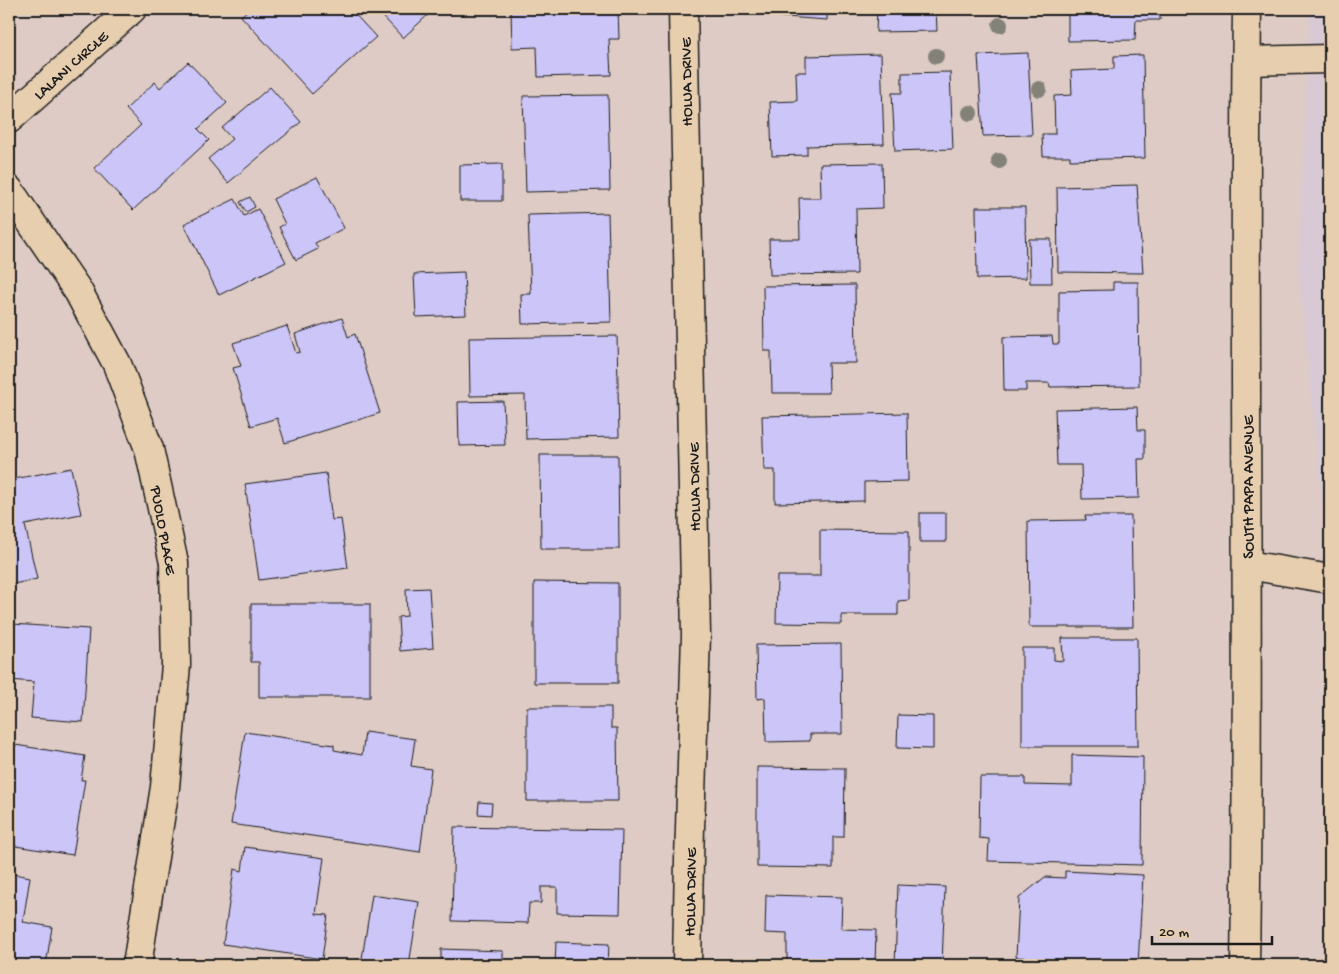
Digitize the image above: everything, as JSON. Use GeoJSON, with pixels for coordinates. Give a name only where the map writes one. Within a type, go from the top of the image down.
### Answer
{"type":"FeatureCollection","features":[{"type":"Feature","properties":{"kind":"street","name":"LALANI CIRCLE"},"geometry":{"type":"LineString","coordinates":[[9,119],[132,9]]}},
{"type":"Feature","properties":{"kind":"street","name":"HOLUA DRIVE"},"geometry":{"type":"LineString","coordinates":[[683,9],[696,636],[687,965]]}},
{"type":"Feature","properties":{"kind":"street","name":"SOUTH PAPA AVENUE"},"geometry":{"type":"LineString","coordinates":[[1245,965],[1248,794],[1247,9]]}},
{"type":"Feature","properties":{"kind":"street"},"geometry":{"type":"LineString","coordinates":[[1247,61],[1330,59]]}},
{"type":"Feature","properties":{"kind":"street","name":"PUOLO PLACE"},"geometry":{"type":"LineString","coordinates":[[9,190],[78,291],[117,364],[149,449],[174,563],[176,665],[165,787],[137,965]]}},
{"type":"Feature","properties":{"kind":"street"},"geometry":{"type":"LineString","coordinates":[[1248,565],[1330,579]]}},
{"type":"Feature","properties":{"kind":"shaded area"},"geometry":{"type":"Polygon","coordinates":[[[1310,9],[1330,9],[1330,527],[1325,526],[1298,268],[1310,9]]]}},
{"type":"Feature","properties":{"kind":"building"},"geometry":{"type":"Polygon","coordinates":[[[249,9],[350,9],[376,37],[312,94],[241,16],[249,9]]]}},
{"type":"Feature","properties":{"kind":"building"},"geometry":{"type":"Polygon","coordinates":[[[376,9],[430,9],[432,11],[403,38],[376,9]]]}},
{"type":"Feature","properties":{"kind":"building"},"geometry":{"type":"Polygon","coordinates":[[[511,9],[618,9],[619,39],[609,39],[611,75],[538,77],[537,47],[512,48],[511,9]]]}},
{"type":"Feature","properties":{"kind":"building"},"geometry":{"type":"Polygon","coordinates":[[[772,9],[827,9],[827,20],[772,16],[772,9]]]}},
{"type":"Feature","properties":{"kind":"building"},"geometry":{"type":"Polygon","coordinates":[[[877,9],[936,9],[937,31],[876,32],[877,9]]]}},
{"type":"Feature","properties":{"kind":"building"},"geometry":{"type":"Polygon","coordinates":[[[1068,9],[1160,9],[1160,20],[1136,20],[1135,40],[1068,41],[1068,9]]]}},
{"type":"Feature","properties":{"kind":"building"},"geometry":{"type":"Polygon","coordinates":[[[1028,53],[1032,135],[983,136],[978,55],[1028,53]]]}},
{"type":"Feature","properties":{"kind":"building"},"geometry":{"type":"Polygon","coordinates":[[[881,54],[884,144],[807,146],[807,155],[772,156],[770,102],[797,101],[796,72],[806,72],[806,56],[881,54]]]}},
{"type":"Feature","properties":{"kind":"building"},"geometry":{"type":"Polygon","coordinates":[[[1143,55],[1145,158],[1070,160],[1070,156],[1043,156],[1042,134],[1055,134],[1054,96],[1072,95],[1071,71],[1114,69],[1114,56],[1143,55]]]}},
{"type":"Feature","properties":{"kind":"building"},"geometry":{"type":"Polygon","coordinates":[[[188,62],[227,103],[198,129],[209,140],[133,210],[94,168],[141,125],[126,109],[155,82],[160,88],[188,62]]]}},
{"type":"Feature","properties":{"kind":"building"},"geometry":{"type":"Polygon","coordinates":[[[950,72],[953,149],[895,151],[892,93],[902,93],[902,73],[950,72]]]}},
{"type":"Feature","properties":{"kind":"building"},"geometry":{"type":"Polygon","coordinates":[[[270,87],[301,122],[228,183],[208,159],[232,139],[222,128],[270,87]]]}},
{"type":"Feature","properties":{"kind":"building"},"geometry":{"type":"Polygon","coordinates":[[[608,95],[610,190],[526,192],[523,96],[608,95]]]}},
{"type":"Feature","properties":{"kind":"building"},"geometry":{"type":"Polygon","coordinates":[[[882,163],[883,208],[856,209],[857,274],[770,275],[769,239],[800,239],[799,198],[821,198],[820,164],[882,163]]]}},
{"type":"Feature","properties":{"kind":"building"},"geometry":{"type":"Polygon","coordinates":[[[502,164],[502,201],[460,201],[460,165],[502,164]]]}},
{"type":"Feature","properties":{"kind":"building"},"geometry":{"type":"Polygon","coordinates":[[[317,177],[344,228],[315,243],[318,249],[296,260],[279,227],[285,224],[273,199],[317,177]]]}},
{"type":"Feature","properties":{"kind":"building"},"geometry":{"type":"Polygon","coordinates":[[[1137,185],[1143,273],[1058,272],[1057,187],[1137,185]]]}},
{"type":"Feature","properties":{"kind":"building"},"geometry":{"type":"Polygon","coordinates":[[[250,197],[255,207],[246,212],[240,202],[250,197]]]}},
{"type":"Feature","properties":{"kind":"building"},"geometry":{"type":"Polygon","coordinates":[[[235,199],[244,216],[258,209],[286,262],[219,295],[184,224],[235,199]]]}},
{"type":"Feature","properties":{"kind":"building"},"geometry":{"type":"Polygon","coordinates":[[[976,207],[1025,207],[1026,278],[977,279],[976,207]]]}},
{"type":"Feature","properties":{"kind":"building"},"geometry":{"type":"Polygon","coordinates":[[[608,213],[611,322],[522,324],[521,294],[531,294],[528,215],[608,213]]]}},
{"type":"Feature","properties":{"kind":"building"},"geometry":{"type":"Polygon","coordinates":[[[1029,239],[1051,239],[1052,283],[1030,283],[1029,239]]]}},
{"type":"Feature","properties":{"kind":"building"},"geometry":{"type":"Polygon","coordinates":[[[464,272],[466,315],[416,317],[414,274],[464,272]]]}},
{"type":"Feature","properties":{"kind":"building"},"geometry":{"type":"Polygon","coordinates":[[[1113,282],[1138,282],[1139,386],[1050,387],[1049,383],[1026,383],[1026,391],[1004,391],[1003,337],[1052,336],[1053,344],[1059,344],[1059,291],[1113,290],[1113,282]]]}},
{"type":"Feature","properties":{"kind":"building"},"geometry":{"type":"Polygon","coordinates":[[[855,285],[856,363],[828,363],[829,393],[772,393],[771,351],[764,351],[763,286],[855,285]]]}},
{"type":"Feature","properties":{"kind":"building"},"geometry":{"type":"Polygon","coordinates":[[[342,318],[348,337],[355,334],[380,413],[285,443],[277,418],[251,426],[233,368],[241,366],[233,343],[287,326],[296,353],[300,352],[295,334],[342,318]]]}},
{"type":"Feature","properties":{"kind":"building"},"geometry":{"type":"Polygon","coordinates":[[[617,336],[619,437],[526,439],[525,395],[470,396],[469,338],[617,336]]]}},
{"type":"Feature","properties":{"kind":"building"},"geometry":{"type":"Polygon","coordinates":[[[503,401],[505,445],[459,446],[458,402],[503,401]]]}},
{"type":"Feature","properties":{"kind":"building"},"geometry":{"type":"Polygon","coordinates":[[[1137,407],[1138,430],[1145,430],[1145,459],[1138,459],[1139,498],[1082,499],[1081,465],[1057,465],[1055,409],[1137,407]]]}},
{"type":"Feature","properties":{"kind":"building"},"geometry":{"type":"Polygon","coordinates":[[[907,413],[908,481],[864,482],[864,501],[775,503],[775,470],[764,470],[762,416],[907,413]]]}},
{"type":"Feature","properties":{"kind":"building"},"geometry":{"type":"Polygon","coordinates":[[[540,455],[618,455],[619,549],[541,549],[540,455]]]}},
{"type":"Feature","properties":{"kind":"building"},"geometry":{"type":"Polygon","coordinates":[[[71,468],[81,514],[25,525],[37,579],[9,585],[9,480],[71,468]]]}},
{"type":"Feature","properties":{"kind":"building"},"geometry":{"type":"Polygon","coordinates":[[[326,473],[332,520],[341,519],[348,568],[259,580],[245,484],[326,473]]]}},
{"type":"Feature","properties":{"kind":"building"},"geometry":{"type":"Polygon","coordinates":[[[920,513],[946,513],[946,542],[920,542],[920,513]]]}},
{"type":"Feature","properties":{"kind":"building"},"geometry":{"type":"Polygon","coordinates":[[[1085,516],[1131,516],[1133,627],[1029,627],[1028,521],[1086,520],[1085,516]]]}},
{"type":"Feature","properties":{"kind":"building"},"geometry":{"type":"Polygon","coordinates":[[[820,530],[909,531],[909,600],[898,601],[898,615],[841,615],[841,624],[776,623],[777,576],[820,576],[820,530]]]}},
{"type":"Feature","properties":{"kind":"building"},"geometry":{"type":"Polygon","coordinates":[[[534,582],[618,583],[618,683],[534,683],[534,582]]]}},
{"type":"Feature","properties":{"kind":"building"},"geometry":{"type":"Polygon","coordinates":[[[429,588],[433,648],[400,651],[398,617],[407,616],[406,589],[429,588]]]}},
{"type":"Feature","properties":{"kind":"building"},"geometry":{"type":"Polygon","coordinates":[[[251,604],[370,604],[370,697],[259,697],[259,662],[251,662],[251,604]]]}},
{"type":"Feature","properties":{"kind":"building"},"geometry":{"type":"Polygon","coordinates":[[[12,624],[89,629],[83,722],[31,718],[34,682],[9,680],[12,624]]]}},
{"type":"Feature","properties":{"kind":"building"},"geometry":{"type":"Polygon","coordinates":[[[1062,638],[1137,638],[1138,746],[1022,746],[1022,648],[1054,648],[1054,660],[1063,661],[1062,638]]]}},
{"type":"Feature","properties":{"kind":"building"},"geometry":{"type":"Polygon","coordinates":[[[841,644],[842,734],[810,734],[810,741],[766,742],[765,698],[757,699],[756,645],[841,644]]]}},
{"type":"Feature","properties":{"kind":"building"},"geometry":{"type":"Polygon","coordinates":[[[527,707],[611,707],[611,728],[617,728],[618,801],[527,801],[527,707]]]}},
{"type":"Feature","properties":{"kind":"building"},"geometry":{"type":"Polygon","coordinates":[[[898,715],[933,716],[933,749],[897,748],[898,715]]]}},
{"type":"Feature","properties":{"kind":"building"},"geometry":{"type":"Polygon","coordinates":[[[245,732],[334,745],[334,750],[362,755],[365,732],[415,739],[411,766],[431,769],[420,852],[231,824],[245,732]]]}},
{"type":"Feature","properties":{"kind":"building"},"geometry":{"type":"Polygon","coordinates":[[[9,744],[85,756],[81,780],[85,780],[73,855],[9,845],[9,744]]]}},
{"type":"Feature","properties":{"kind":"building"},"geometry":{"type":"Polygon","coordinates":[[[1072,755],[1143,757],[1142,865],[988,861],[989,839],[979,838],[980,777],[1025,777],[1025,785],[1072,786],[1072,755]]]}},
{"type":"Feature","properties":{"kind":"building"},"geometry":{"type":"Polygon","coordinates":[[[757,767],[845,768],[844,837],[833,837],[833,868],[757,867],[757,767]]]}},
{"type":"Feature","properties":{"kind":"building"},"geometry":{"type":"Polygon","coordinates":[[[479,802],[492,803],[491,815],[478,814],[479,802]]]}},
{"type":"Feature","properties":{"kind":"building"},"geometry":{"type":"Polygon","coordinates":[[[454,827],[622,830],[620,914],[557,913],[557,887],[541,887],[541,903],[529,903],[528,923],[452,921],[454,827]]]}},
{"type":"Feature","properties":{"kind":"building"},"geometry":{"type":"Polygon","coordinates":[[[245,847],[324,858],[316,914],[328,915],[322,959],[223,944],[234,869],[242,871],[245,847]]]}},
{"type":"Feature","properties":{"kind":"building"},"geometry":{"type":"Polygon","coordinates":[[[1065,871],[1143,875],[1138,965],[1057,965],[1057,960],[1016,957],[1019,898],[1045,877],[1065,878],[1065,871]]]}},
{"type":"Feature","properties":{"kind":"building"},"geometry":{"type":"Polygon","coordinates":[[[9,873],[30,877],[23,922],[52,927],[46,965],[9,965],[9,873]]]}},
{"type":"Feature","properties":{"kind":"building"},"geometry":{"type":"Polygon","coordinates":[[[898,885],[945,887],[942,965],[895,965],[898,885]]]}},
{"type":"Feature","properties":{"kind":"building"},"geometry":{"type":"Polygon","coordinates":[[[372,895],[419,902],[409,965],[361,965],[372,895]]]}},
{"type":"Feature","properties":{"kind":"building"},"geometry":{"type":"Polygon","coordinates":[[[766,895],[842,897],[841,929],[876,930],[875,965],[787,965],[787,934],[765,933],[766,895]]]}},
{"type":"Feature","properties":{"kind":"building"},"geometry":{"type":"Polygon","coordinates":[[[556,942],[609,944],[608,965],[555,965],[556,942]]]}},
{"type":"Feature","properties":{"kind":"building"},"geometry":{"type":"Polygon","coordinates":[[[441,949],[503,951],[503,965],[441,965],[441,949]]]}}]}
